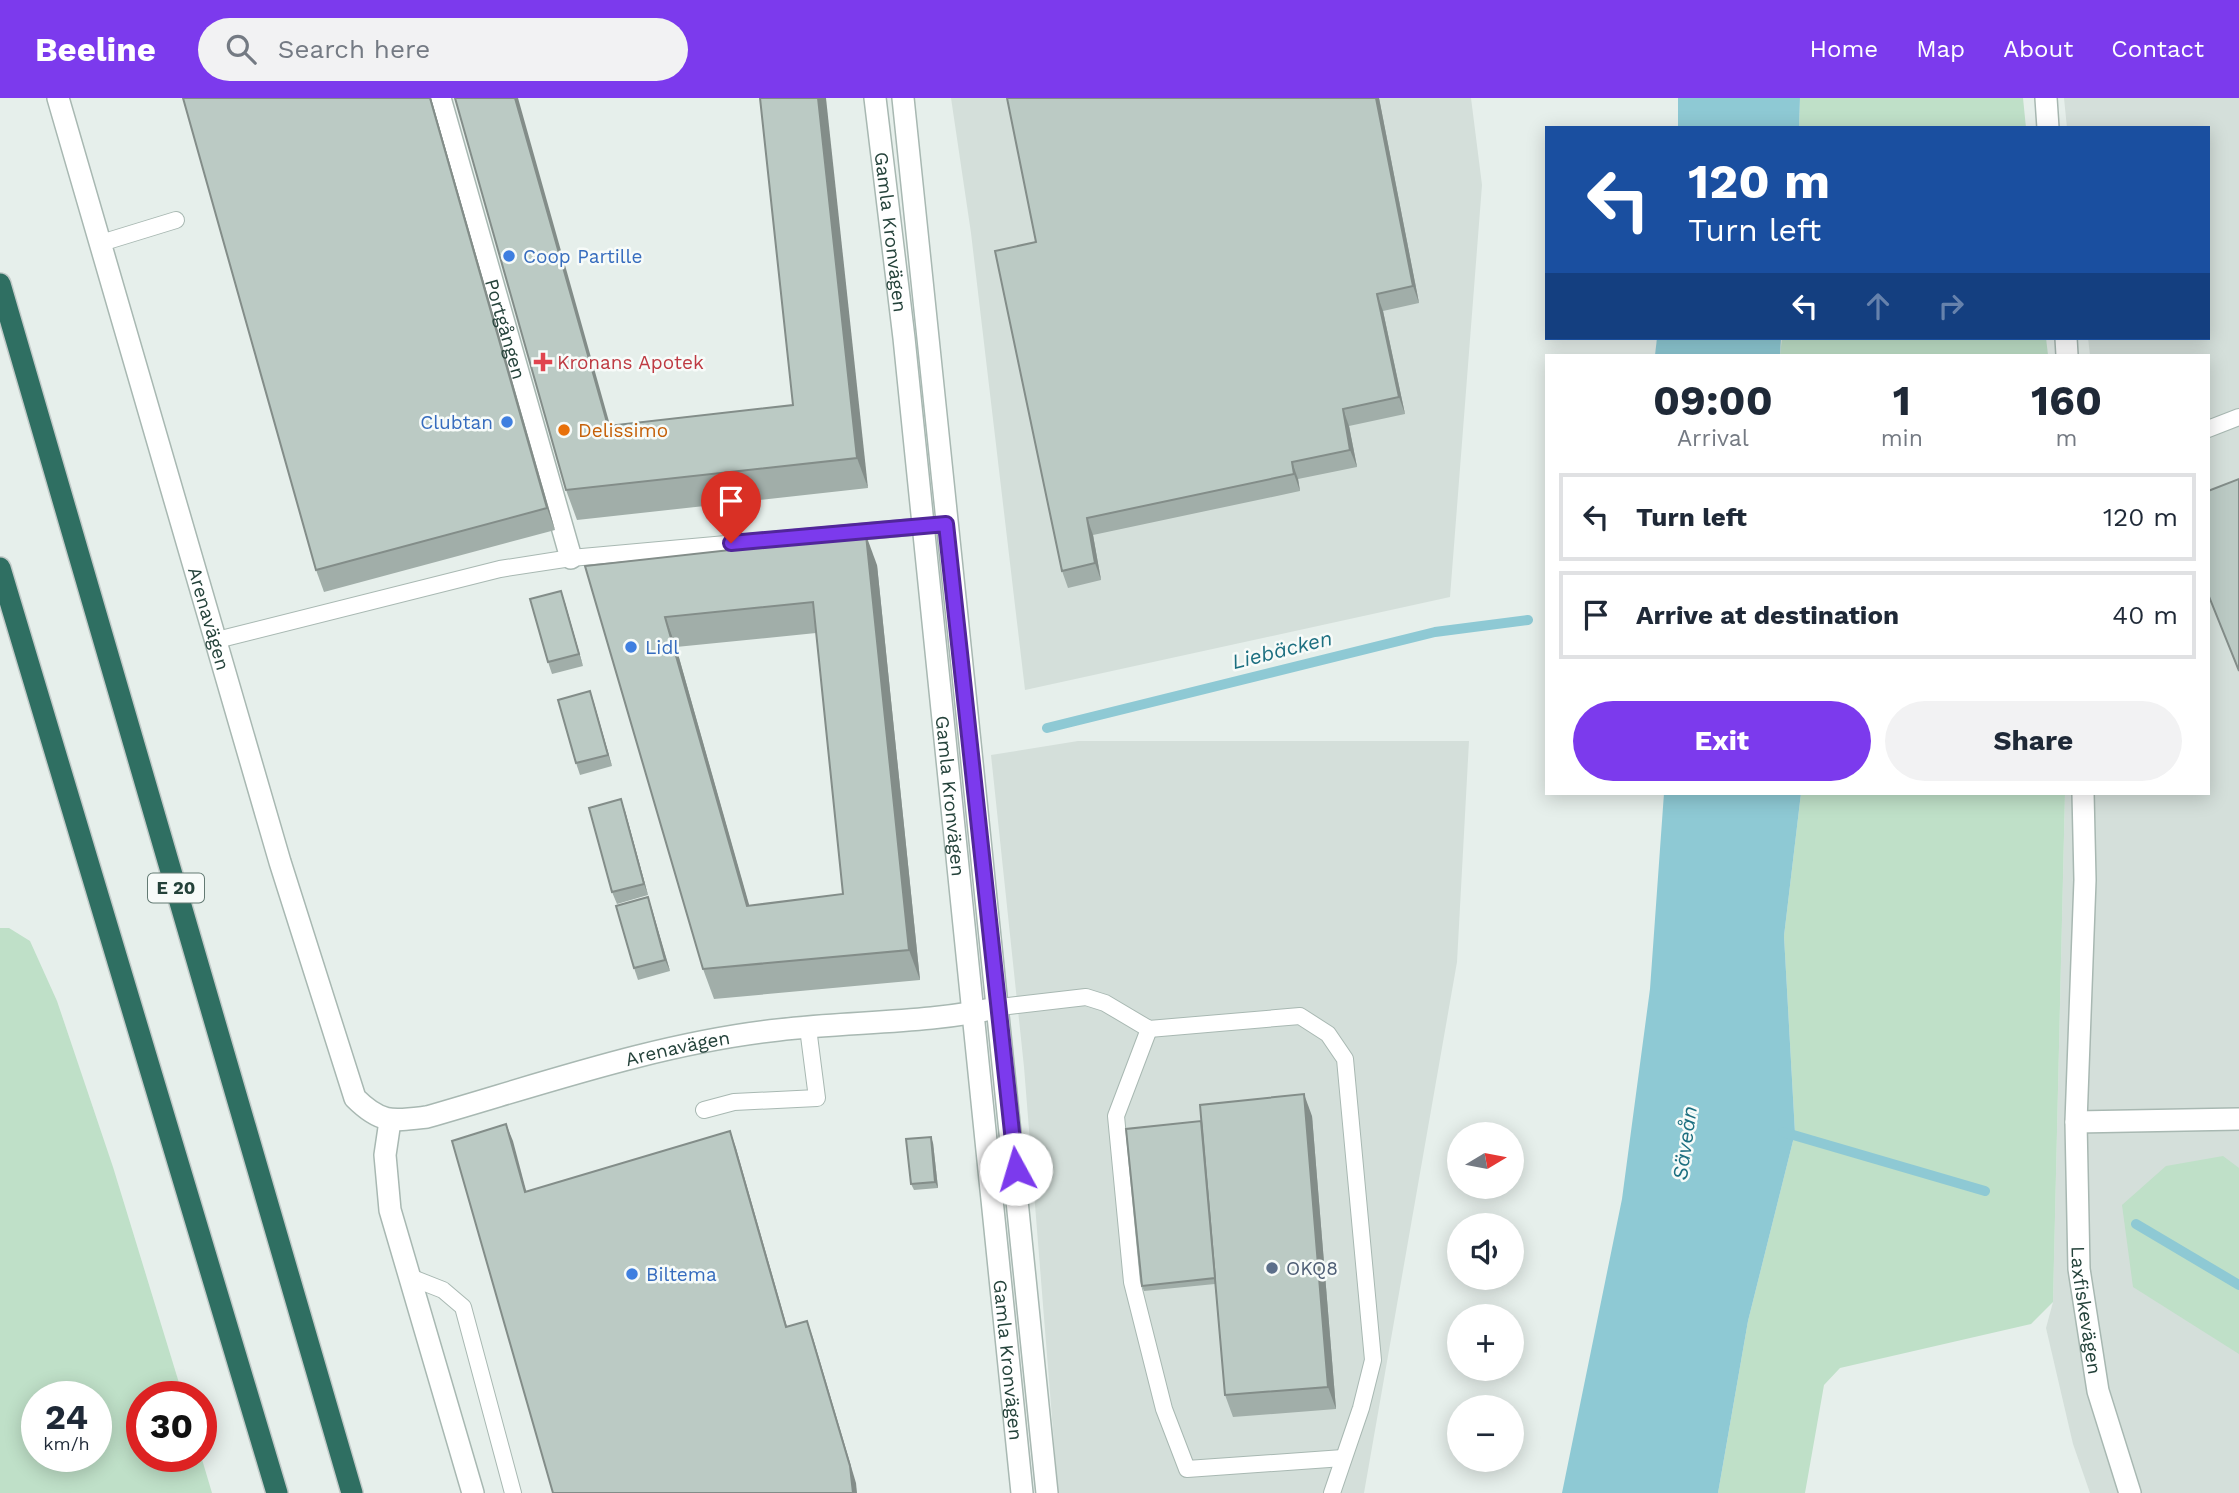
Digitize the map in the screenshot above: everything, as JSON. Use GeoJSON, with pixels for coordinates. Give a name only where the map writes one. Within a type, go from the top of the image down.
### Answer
{"type":"FeatureCollection","features":[{"type":"Feature","properties":{"kind":"highway","name":"E 20"},"geometry":{"type":"LineString","coordinates":[[0,284],[352,1493]]}},
{"type":"Feature","properties":{"kind":"highway"},"geometry":{"type":"LineString","coordinates":[[0,568],[277,1493]]}},
{"type":"Feature","properties":{"kind":"street","name":"Arenavägen"},"geometry":{"type":"LineString","coordinates":[[58,98],[280,862],[355,1098],[370,1114],[390,1121],[427,1117],[709,1041],[808,1028],[974,1013],[1000,1007]]}},
{"type":"Feature","properties":{"kind":"street","name":"Portgången"},"geometry":{"type":"LineString","coordinates":[[440,98],[571,558]]}},
{"type":"Feature","properties":{"kind":"street","name":"Gamla Kronvägen"},"geometry":{"type":"LineString","coordinates":[[875,98],[974,1013],[1019,1489]]}},
{"type":"Feature","properties":{"kind":"street","name":"Gamla Kronvägen"},"geometry":{"type":"LineString","coordinates":[[903,98],[946,524],[1000,1007],[1047,1493]]}},
{"type":"Feature","properties":{"kind":"street"},"geometry":{"type":"LineString","coordinates":[[2046,98],[2048,126]]}},
{"type":"Feature","properties":{"kind":"street","name":"Laxfiskevägen"},"geometry":{"type":"LineString","coordinates":[[2083,795],[2085,880],[2076,1122],[2081,1283],[2098,1391],[2130,1493]]}},
{"type":"Feature","properties":{"kind":"street"},"geometry":{"type":"LineString","coordinates":[[2076,1122],[2239,1119]]}},
{"type":"Feature","properties":{"kind":"street"},"geometry":{"type":"LineString","coordinates":[[390,1121],[385,1155],[390,1210],[473,1493]]}},
{"type":"Feature","properties":{"kind":"lane"},"geometry":{"type":"LineString","coordinates":[[101,243],[176,220]]}},
{"type":"Feature","properties":{"kind":"lane"},"geometry":{"type":"LineString","coordinates":[[2210,428],[2239,417]]}},
{"type":"Feature","properties":{"kind":"lane"},"geometry":{"type":"LineString","coordinates":[[217,640],[500,569],[571,558],[946,524]]}},
{"type":"Feature","properties":{"kind":"lane"},"geometry":{"type":"LineString","coordinates":[[1000,1007],[1086,997],[1105,1003],[1149,1029],[1300,1016],[1328,1034],[1345,1059],[1373,1360],[1361,1408],[1332,1493]]}},
{"type":"Feature","properties":{"kind":"lane"},"geometry":{"type":"LineString","coordinates":[[704,1110],[734,1102],[817,1098],[808,1028]]}},
{"type":"Feature","properties":{"kind":"lane"},"geometry":{"type":"LineString","coordinates":[[1149,1029],[1116,1116],[1132,1282],[1164,1409],[1187,1469],[1343,1458]]}},
{"type":"Feature","properties":{"kind":"lane"},"geometry":{"type":"LineString","coordinates":[[410,1277],[443,1290],[463,1307],[513,1493]]}},
{"type":"Feature","properties":{"kind":"shaded area"},"geometry":{"type":"Polygon","coordinates":[[[951,98],[1471,98],[1482,185],[1450,597],[1025,690],[971,233],[951,98]]]}},
{"type":"Feature","properties":{"kind":"shaded area"},"geometry":{"type":"Polygon","coordinates":[[[2064,98],[2239,98],[2239,1493],[2090,1493],[2073,1444],[2046,1328],[2053,1302],[2065,795],[2210,795],[2210,354],[2090,354],[2088,340],[2210,340],[2210,126],[2067,126],[2064,98]]]}},
{"type":"Feature","properties":{"kind":"shaded area"},"geometry":{"type":"Polygon","coordinates":[[[1078,741],[1469,741],[1457,962],[1364,1493],[1058,1493],[1024,1067],[991,755],[1078,741]]]}},
{"type":"Feature","properties":{"kind":"green space"},"geometry":{"type":"Polygon","coordinates":[[[1800,98],[2023,98],[2026,126],[1799,126],[1800,98]]]}},
{"type":"Feature","properties":{"kind":"green space"},"geometry":{"type":"Polygon","coordinates":[[[1782,340],[2046,340],[2048,354],[1780,354],[1782,340]]]}},
{"type":"Feature","properties":{"kind":"green space"},"geometry":{"type":"Polygon","coordinates":[[[1801,795],[2065,795],[2053,1302],[2031,1324],[1840,1368],[1824,1385],[1805,1493],[1718,1493],[1748,1321],[1795,1133],[1784,936],[1801,795]]]}},
{"type":"Feature","properties":{"kind":"green space"},"geometry":{"type":"Polygon","coordinates":[[[0,928],[9,928],[30,941],[57,1001],[113,1167],[178,1381],[126,1381],[126,1472],[206,1472],[212,1493],[0,1493],[0,928]]]}},
{"type":"Feature","properties":{"kind":"green space"},"geometry":{"type":"Polygon","coordinates":[[[2223,1156],[2239,1168],[2239,1354],[2133,1287],[2122,1205],[2166,1166],[2223,1156]]]}},
{"type":"Feature","properties":{"kind":"water"},"geometry":{"type":"Polygon","coordinates":[[[1678,98],[1800,98],[1799,126],[1678,126],[1678,98]]]}},
{"type":"Feature","properties":{"kind":"water"},"geometry":{"type":"Polygon","coordinates":[[[1657,340],[1781,340],[1780,354],[1655,354],[1657,340]]]}},
{"type":"Feature","properties":{"kind":"water","name":"Säveån"},"geometry":{"type":"Polygon","coordinates":[[[1664,795],[1801,795],[1784,936],[1795,1133],[1748,1321],[1718,1493],[1562,1493],[1622,1199],[1650,989],[1664,795]]]}},
{"type":"Feature","properties":{"kind":"building"},"geometry":{"type":"Polygon","coordinates":[[[183,98],[430,98],[547,508],[316,570],[183,98]]]}},
{"type":"Feature","properties":{"kind":"building"},"geometry":{"type":"Polygon","coordinates":[[[455,98],[515,98],[608,426],[793,405],[760,98],[818,98],[857,458],[566,490],[455,98]]]}},
{"type":"Feature","properties":{"kind":"building"},"geometry":{"type":"Polygon","coordinates":[[[1007,98],[1376,98],[1413,286],[1377,294],[1399,397],[1343,409],[1350,450],[1292,462],[1294,474],[1087,518],[1095,563],[1062,571],[995,251],[1036,242],[1007,98]]]}},
{"type":"Feature","properties":{"kind":"building"},"geometry":{"type":"Polygon","coordinates":[[[2239,479],[2239,671],[2210,599],[2210,490],[2239,479]]]}},
{"type":"Feature","properties":{"kind":"building"},"geometry":{"type":"Polygon","coordinates":[[[866,535],[909,950],[703,969],[585,566],[866,535]],[[813,602],[665,617],[747,906],[843,894],[813,602]]]}},
{"type":"Feature","properties":{"kind":"building"},"geometry":{"type":"Polygon","coordinates":[[[561,591],[579,654],[548,662],[530,599],[561,591]]]}},
{"type":"Feature","properties":{"kind":"building"},"geometry":{"type":"Polygon","coordinates":[[[590,691],[608,755],[576,763],[558,700],[590,691]]]}},
{"type":"Feature","properties":{"kind":"building"},"geometry":{"type":"Polygon","coordinates":[[[621,799],[644,884],[612,892],[589,808],[621,799]]]}},
{"type":"Feature","properties":{"kind":"building"},"geometry":{"type":"Polygon","coordinates":[[[648,897],[665,960],[634,968],[616,906],[648,897]]]}},
{"type":"Feature","properties":{"kind":"building","name":"OKQ8"},"geometry":{"type":"Polygon","coordinates":[[[1304,1094],[1328,1387],[1225,1395],[1200,1105],[1304,1094]]]}},
{"type":"Feature","properties":{"kind":"building"},"geometry":{"type":"Polygon","coordinates":[[[1201,1121],[1215,1278],[1142,1286],[1126,1129],[1201,1121]]]}},
{"type":"Feature","properties":{"kind":"building","name":"Biltema"},"geometry":{"type":"Polygon","coordinates":[[[506,1124],[525,1192],[730,1131],[786,1327],[807,1321],[850,1466],[853,1493],[553,1493],[452,1141],[506,1124]]]}},
{"type":"Feature","properties":{"kind":"building"},"geometry":{"type":"Polygon","coordinates":[[[931,1137],[935,1182],[911,1184],[906,1139],[931,1137]]]}},
{"type":"Feature","properties":{"kind":"waterway","name":"Liebäcken"},"geometry":{"type":"LineString","coordinates":[[1047,728],[1435,632],[1528,620]]}},
{"type":"Feature","properties":{"kind":"waterway"},"geometry":{"type":"LineString","coordinates":[[1783,1132],[1985,1191]]}},
{"type":"Feature","properties":{"kind":"waterway"},"geometry":{"type":"LineString","coordinates":[[2136,1224],[2239,1285]]}},
{"type":"Feature","properties":{"kind":"place","name":"Coop Partille"},"geometry":{"type":"Point","coordinates":[509,256]}},
{"type":"Feature","properties":{"kind":"place","name":"Kronans Apotek"},"geometry":{"type":"Point","coordinates":[543,362]}},
{"type":"Feature","properties":{"kind":"place","name":"Clubtan"},"geometry":{"type":"Point","coordinates":[507,422]}},
{"type":"Feature","properties":{"kind":"place","name":"Delissimo"},"geometry":{"type":"Point","coordinates":[564,430]}},
{"type":"Feature","properties":{"kind":"place","name":"Lidl"},"geometry":{"type":"Point","coordinates":[631,647]}},
{"type":"Feature","properties":{"kind":"place","name":"OKQ8"},"geometry":{"type":"Point","coordinates":[1272,1268]}},
{"type":"Feature","properties":{"kind":"place","name":"Biltema"},"geometry":{"type":"Point","coordinates":[632,1274]}},
{"type":"Feature","properties":{"kind":"route"},"geometry":{"type":"LineString","coordinates":[[731,543],[946,524],[1016,1169]]}}]}
